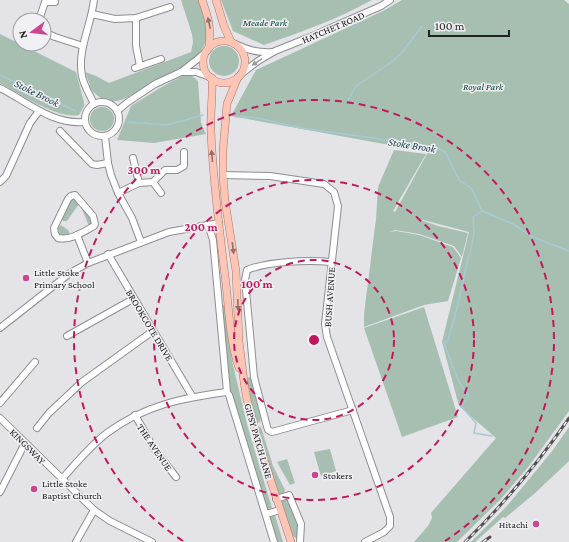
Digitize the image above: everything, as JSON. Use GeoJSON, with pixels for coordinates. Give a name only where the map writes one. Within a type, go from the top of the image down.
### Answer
{"type":"FeatureCollection","features":[{"type":"Feature","properties":{"kind":"main road"},"geometry":{"type":"LineString","coordinates":[[202,0],[211,30],[204,66],[211,77],[220,82],[229,82],[239,76],[245,64],[244,56],[240,48],[233,43],[226,41],[216,43],[208,49]]}},
{"type":"Feature","properties":{"kind":"main road"},"geometry":{"type":"LineString","coordinates":[[216,0],[224,26],[233,43]]}},
{"type":"Feature","properties":{"kind":"main road","name":"GIPSY PATCH LANE"},"geometry":{"type":"LineString","coordinates":[[239,76],[227,104],[223,150],[225,201],[236,271],[239,341],[244,382],[254,426],[276,499],[291,542]]}},
{"type":"Feature","properties":{"kind":"main road","name":"GIPSY PATCH LANE"},"geometry":{"type":"LineString","coordinates":[[211,77],[213,94],[210,120],[218,223],[235,358],[244,382]]}},
{"type":"Feature","properties":{"kind":"main road"},"geometry":{"type":"LineString","coordinates":[[214,174],[223,175]]}},
{"type":"Feature","properties":{"kind":"main road","name":"GIPSY PATCH LANE"},"geometry":{"type":"LineString","coordinates":[[218,223],[224,220],[225,201]]}},
{"type":"Feature","properties":{"kind":"street"},"geometry":{"type":"LineString","coordinates":[[94,0],[80,62],[82,77],[94,104]]}},
{"type":"Feature","properties":{"kind":"street","name":"HATCHET ROAD"},"geometry":{"type":"LineString","coordinates":[[239,76],[258,61],[275,51],[381,6],[390,0]]}},
{"type":"Feature","properties":{"kind":"street"},"geometry":{"type":"LineString","coordinates":[[41,12],[44,1],[55,2]]}},
{"type":"Feature","properties":{"kind":"street"},"geometry":{"type":"LineString","coordinates":[[92,14],[115,19],[136,18],[170,7]]}},
{"type":"Feature","properties":{"kind":"street"},"geometry":{"type":"LineString","coordinates":[[136,18],[138,67],[161,59]]}},
{"type":"Feature","properties":{"kind":"street"},"geometry":{"type":"LineString","coordinates":[[52,36],[83,46]]}},
{"type":"Feature","properties":{"kind":"street","name":"HATCHET ROAD"},"geometry":{"type":"LineString","coordinates":[[233,43],[247,50],[256,52],[275,51]]}},
{"type":"Feature","properties":{"kind":"street"},"geometry":{"type":"LineString","coordinates":[[117,111],[155,84],[180,72],[208,49]]}},
{"type":"Feature","properties":{"kind":"street"},"geometry":{"type":"LineString","coordinates":[[180,72],[196,72],[211,77]]}},
{"type":"Feature","properties":{"kind":"street"},"geometry":{"type":"LineString","coordinates":[[0,88],[53,118],[73,122],[85,122]]}},
{"type":"Feature","properties":{"kind":"street"},"geometry":{"type":"LineString","coordinates":[[104,103],[110,105],[117,111],[119,119],[118,124],[112,133],[105,136],[94,134],[88,130],[85,122],[86,114],[94,104],[104,103]]}},
{"type":"Feature","properties":{"kind":"street"},"geometry":{"type":"LineString","coordinates":[[0,182],[6,176],[30,123],[39,111]]}},
{"type":"Feature","properties":{"kind":"street"},"geometry":{"type":"LineString","coordinates":[[60,131],[92,164],[97,165],[108,163]]}},
{"type":"Feature","properties":{"kind":"street"},"geometry":{"type":"LineString","coordinates":[[105,136],[108,163],[118,193],[132,218],[141,242]]}},
{"type":"Feature","properties":{"kind":"street"},"geometry":{"type":"LineString","coordinates":[[118,193],[139,183],[153,182],[165,170],[176,170],[187,167],[184,152]]}},
{"type":"Feature","properties":{"kind":"street"},"geometry":{"type":"LineString","coordinates":[[133,158],[139,183]]}},
{"type":"Feature","properties":{"kind":"street","name":"BUSH AVENUE"},"geometry":{"type":"LineString","coordinates":[[223,175],[270,176],[324,184],[334,192],[338,206],[325,324],[327,337],[390,517],[390,526],[384,532],[365,542]]}},
{"type":"Feature","properties":{"kind":"street"},"geometry":{"type":"LineString","coordinates":[[153,182],[161,193]]}},
{"type":"Feature","properties":{"kind":"street"},"geometry":{"type":"LineString","coordinates":[[71,196],[75,196],[93,216],[95,221],[94,226],[77,235],[64,240],[58,238],[55,234],[54,228],[68,199],[71,196]]}},
{"type":"Feature","properties":{"kind":"street"},"geometry":{"type":"LineString","coordinates":[[0,328],[70,273],[88,262],[169,232],[218,223]]}},
{"type":"Feature","properties":{"kind":"street"},"geometry":{"type":"LineString","coordinates":[[208,224],[213,240],[231,397],[274,542]]}},
{"type":"Feature","properties":{"kind":"street"},"geometry":{"type":"LineString","coordinates":[[77,235],[88,262]]}},
{"type":"Feature","properties":{"kind":"street","name":"BROOKCOTE DRIVE"},"geometry":{"type":"LineString","coordinates":[[108,254],[133,299],[192,396]]}},
{"type":"Feature","properties":{"kind":"street"},"geometry":{"type":"LineString","coordinates":[[331,262],[312,260],[256,266],[247,270],[245,280],[254,377],[268,430],[272,432],[353,410]]}},
{"type":"Feature","properties":{"kind":"street"},"geometry":{"type":"LineString","coordinates":[[68,336],[133,299]]}},
{"type":"Feature","properties":{"kind":"street"},"geometry":{"type":"LineString","coordinates":[[37,428],[49,413],[82,382],[153,331]]}},
{"type":"Feature","properties":{"kind":"street"},"geometry":{"type":"LineString","coordinates":[[0,403],[35,362]]}},
{"type":"Feature","properties":{"kind":"street"},"geometry":{"type":"LineString","coordinates":[[62,479],[84,454],[107,434],[135,415],[163,404],[192,396],[231,397]]}},
{"type":"Feature","properties":{"kind":"street","name":"THE AVENUE"},"geometry":{"type":"LineString","coordinates":[[135,415],[153,447],[176,478]]}},
{"type":"Feature","properties":{"kind":"street","name":"KINGSWAY"},"geometry":{"type":"LineString","coordinates":[[0,418],[94,510],[110,521],[152,542]]}},
{"type":"Feature","properties":{"kind":"street"},"geometry":{"type":"LineString","coordinates":[[254,426],[266,423]]}},
{"type":"Feature","properties":{"kind":"street"},"geometry":{"type":"LineString","coordinates":[[0,492],[25,443]]}},
{"type":"Feature","properties":{"kind":"street"},"geometry":{"type":"LineString","coordinates":[[276,499],[290,495],[300,524],[300,542]]}},
{"type":"Feature","properties":{"kind":"street"},"geometry":{"type":"LineString","coordinates":[[76,542],[94,510]]}},
{"type":"Feature","properties":{"kind":"street"},"geometry":{"type":"LineString","coordinates":[[266,514],[280,510]]}},
{"type":"Feature","properties":{"kind":"green space"},"geometry":{"type":"Polygon","coordinates":[[[181,0],[198,0],[205,20],[207,31],[206,41],[202,50],[196,57],[189,64],[146,86],[125,99],[108,101],[94,93],[89,86],[90,85],[85,72],[109,83],[191,52],[193,42],[192,34],[181,0]]]}},
{"type":"Feature","properties":{"kind":"green space","name":"Meade Park"},"geometry":{"type":"Polygon","coordinates":[[[221,0],[372,0],[333,19],[264,45],[233,31],[221,0]]]}},
{"type":"Feature","properties":{"kind":"green space","name":"Royal Park"},"geometry":{"type":"Polygon","coordinates":[[[402,0],[564,0],[569,4],[569,411],[529,466],[501,499],[457,542],[414,542],[428,526],[432,518],[431,513],[496,438],[459,406],[442,342],[469,232],[412,217],[438,226],[468,233],[462,257],[454,246],[419,234],[395,230],[389,232],[396,231],[419,235],[453,247],[461,258],[448,301],[424,305],[364,327],[364,314],[376,219],[378,187],[394,150],[426,154],[393,211],[395,212],[428,152],[231,116],[256,70],[383,11],[402,0]]]}},
{"type":"Feature","properties":{"kind":"green space"},"geometry":{"type":"Polygon","coordinates":[[[0,34],[12,40],[12,52],[36,52],[76,72],[84,106],[79,115],[61,114],[39,105],[0,83],[0,34]]]}},
{"type":"Feature","properties":{"kind":"green space"},"geometry":{"type":"Polygon","coordinates":[[[224,46],[235,50],[239,61],[235,72],[224,76],[213,72],[209,61],[213,50],[224,46]]]}},
{"type":"Feature","properties":{"kind":"green space"},"geometry":{"type":"Polygon","coordinates":[[[191,75],[198,81],[201,123],[206,134],[154,143],[117,140],[131,106],[182,76],[191,75]]]}},
{"type":"Feature","properties":{"kind":"green space"},"geometry":{"type":"Polygon","coordinates":[[[102,107],[107,108],[113,114],[113,124],[107,130],[102,131],[97,130],[91,124],[90,119],[91,114],[97,108],[102,107]]]}},
{"type":"Feature","properties":{"kind":"green space"},"geometry":{"type":"Polygon","coordinates":[[[73,198],[77,198],[79,204],[67,221],[63,221],[62,218],[69,201],[73,198]]]}},
{"type":"Feature","properties":{"kind":"green space"},"geometry":{"type":"Polygon","coordinates":[[[81,207],[84,207],[93,218],[93,223],[89,226],[81,207]]]}},
{"type":"Feature","properties":{"kind":"green space"},"geometry":{"type":"Polygon","coordinates":[[[61,225],[68,230],[70,234],[65,236],[60,235],[58,228],[61,225]]]}},
{"type":"Feature","properties":{"kind":"green space"},"geometry":{"type":"Polygon","coordinates":[[[225,304],[232,361],[248,428],[272,508],[267,510],[229,391],[221,306],[225,304]]]}},
{"type":"Feature","properties":{"kind":"green space"},"geometry":{"type":"Polygon","coordinates":[[[424,307],[458,417],[402,437],[364,328],[424,307]]]}},
{"type":"Feature","properties":{"kind":"green space"},"geometry":{"type":"Polygon","coordinates":[[[248,377],[251,378],[261,418],[260,422],[257,423],[253,421],[247,385],[248,377]]]}},
{"type":"Feature","properties":{"kind":"green space"},"geometry":{"type":"Polygon","coordinates":[[[257,427],[261,427],[273,466],[285,490],[284,493],[279,494],[275,490],[257,427]]]}},
{"type":"Feature","properties":{"kind":"green space"},"geometry":{"type":"Polygon","coordinates":[[[569,427],[569,461],[534,494],[505,518],[503,517],[475,542],[471,542],[507,506],[553,450],[569,427]]]}},
{"type":"Feature","properties":{"kind":"green space"},"geometry":{"type":"Polygon","coordinates":[[[330,449],[336,471],[321,476],[314,452],[330,449]]]}},
{"type":"Feature","properties":{"kind":"green space"},"geometry":{"type":"Polygon","coordinates":[[[287,459],[295,483],[290,485],[277,462],[287,459]]]}},
{"type":"Feature","properties":{"kind":"green space"},"geometry":{"type":"Polygon","coordinates":[[[287,499],[293,508],[296,518],[298,529],[297,539],[293,536],[281,504],[282,501],[287,499]]]}},
{"type":"Feature","properties":{"kind":"green space"},"geometry":{"type":"Polygon","coordinates":[[[275,515],[283,542],[277,542],[269,517],[275,515]]]}},
{"type":"Feature","properties":{"kind":"waterway"},"geometry":{"type":"LineString","coordinates":[[348,100],[356,86],[401,54],[422,26]]}},
{"type":"Feature","properties":{"kind":"waterway","name":"Stoke Brook"},"geometry":{"type":"LineString","coordinates":[[0,75],[75,111]]}},
{"type":"Feature","properties":{"kind":"waterway","name":"Stoke Brook"},"geometry":{"type":"LineString","coordinates":[[129,122],[167,125],[203,115]]}},
{"type":"Feature","properties":{"kind":"waterway","name":"Stoke Brook"},"geometry":{"type":"LineString","coordinates":[[236,117],[252,117],[294,127],[438,148],[446,153],[459,180],[472,189],[482,211],[513,224],[533,237],[569,251]]}},
{"type":"Feature","properties":{"kind":"waterway"},"geometry":{"type":"LineString","coordinates":[[482,211],[473,217],[474,232],[471,250],[448,340],[444,343],[459,382],[469,396],[461,406],[476,423],[474,433],[492,436]]}},
{"type":"Feature","properties":{"kind":"railway"},"geometry":{"type":"LineString","coordinates":[[465,542],[520,483],[569,418]]}},
{"type":"Feature","properties":{"kind":"railway"},"geometry":{"type":"LineString","coordinates":[[483,542],[490,537]]}},
{"type":"Feature","properties":{"kind":"place","name":"Little Stoke Primary School"},"geometry":{"type":"Point","coordinates":[26,278]}},
{"type":"Feature","properties":{"kind":"place","name":"Stokers"},"geometry":{"type":"Point","coordinates":[315,475]}},
{"type":"Feature","properties":{"kind":"place","name":"Little Stoke Baptist Church"},"geometry":{"type":"Point","coordinates":[34,489]}},
{"type":"Feature","properties":{"kind":"place","name":"Hitachi"},"geometry":{"type":"Point","coordinates":[536,524]}}]}
